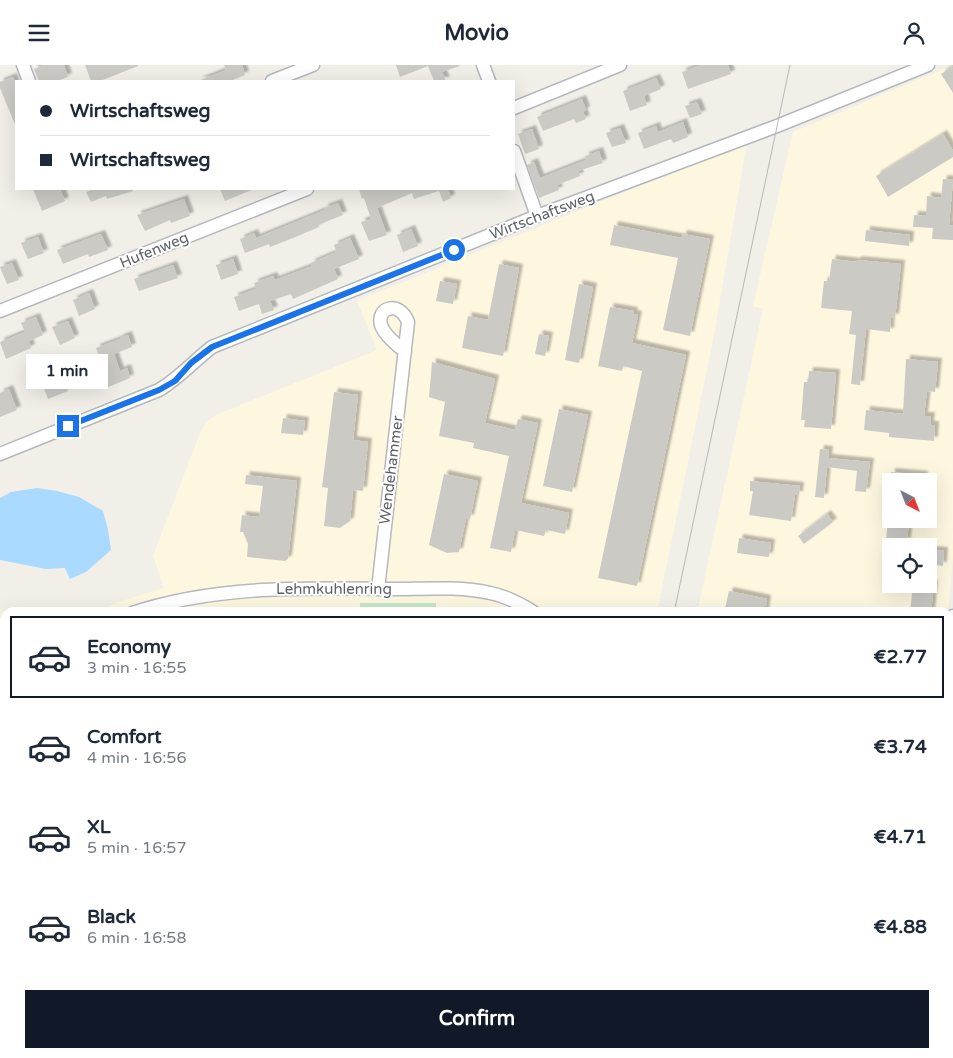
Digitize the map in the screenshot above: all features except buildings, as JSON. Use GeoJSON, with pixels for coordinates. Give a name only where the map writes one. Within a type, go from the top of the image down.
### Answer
{"type":"FeatureCollection","features":[{"type":"Feature","properties":{"kind":"street"},"geometry":{"type":"LineString","coordinates":[[23,65],[29,80]]}},
{"type":"Feature","properties":{"kind":"street"},"geometry":{"type":"LineString","coordinates":[[275,80],[313,65]]}},
{"type":"Feature","properties":{"kind":"street"},"geometry":{"type":"LineString","coordinates":[[483,65],[489,80]]}},
{"type":"Feature","properties":{"kind":"street"},"geometry":{"type":"LineString","coordinates":[[515,108],[620,65]]}},
{"type":"Feature","properties":{"kind":"street","name":"Wirtschaftsweg"},"geometry":{"type":"LineString","coordinates":[[0,454],[159,390],[175,381],[191,363],[212,347],[537,217],[778,126],[928,65]]}},
{"type":"Feature","properties":{"kind":"street"},"geometry":{"type":"LineString","coordinates":[[515,154],[537,217]]}},
{"type":"Feature","properties":{"kind":"street","name":"Hufenweg"},"geometry":{"type":"LineString","coordinates":[[0,311],[304,190]]}},
{"type":"Feature","properties":{"kind":"street","name":"Wendehammer"},"geometry":{"type":"LineString","coordinates":[[378,589],[405,351]]}},
{"type":"Feature","properties":{"kind":"street","name":"Lehmkuhlenring"},"geometry":{"type":"LineString","coordinates":[[153,607],[181,599],[250,590],[378,589],[453,589],[490,593],[525,607]]}},
{"type":"Feature","properties":{"kind":"shaded area"},"geometry":{"type":"Polygon","coordinates":[[[953,65],[953,557],[948,607],[698,607],[763,309],[753,306],[793,132],[953,65]]]}},
{"type":"Feature","properties":{"kind":"shaded area"},"geometry":{"type":"Polygon","coordinates":[[[747,142],[714,335],[658,607],[107,607],[164,588],[153,556],[200,433],[206,422],[218,414],[377,350],[357,301],[747,142]]]}},
{"type":"Feature","properties":{"kind":"green space"},"geometry":{"type":"Polygon","coordinates":[[[360,603],[436,603],[436,607],[360,607],[360,603]]]}},
{"type":"Feature","properties":{"kind":"water"},"geometry":{"type":"Polygon","coordinates":[[[37,488],[79,497],[103,511],[111,550],[86,572],[70,579],[65,568],[46,569],[0,560],[0,498],[11,492],[37,488]]]}},
{"type":"Feature","properties":{"kind":"tram line"},"geometry":{"type":"LineString","coordinates":[[675,607],[790,65]]}},
{"type":"Feature","properties":{"kind":"route"},"geometry":{"type":"LineString","coordinates":[[68,426],[159,390],[175,381],[191,363],[212,347],[454,250]]}}]}
